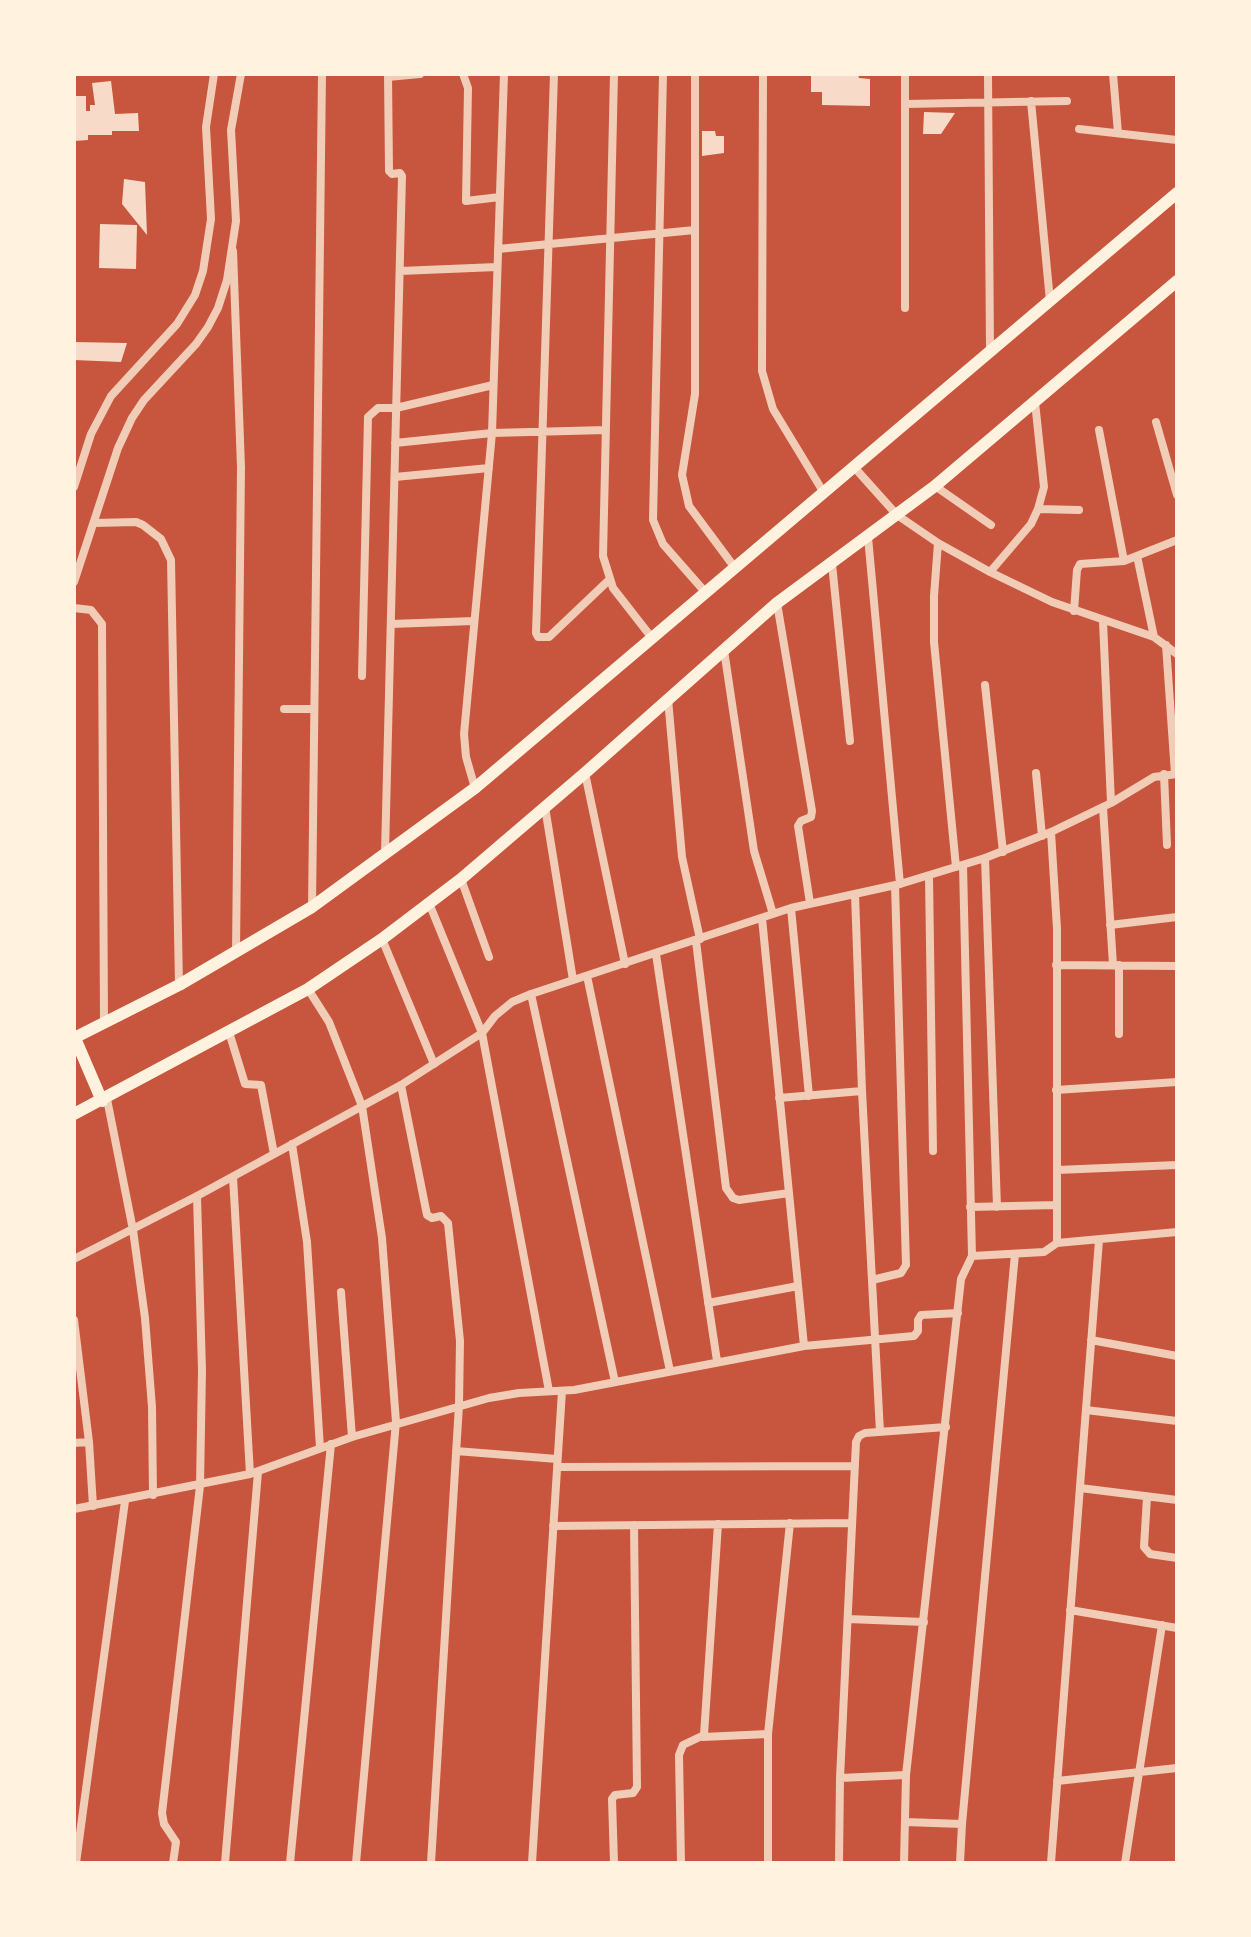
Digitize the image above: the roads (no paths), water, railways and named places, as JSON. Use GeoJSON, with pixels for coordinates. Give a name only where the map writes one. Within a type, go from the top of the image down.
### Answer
{"type":"FeatureCollection","features":[{"type":"Feature","properties":{"kind":"main road"},"geometry":{"type":"LineString","coordinates":[[104,1100],[74,1038],[236,954],[312,907],[475,788],[1177,193]]}},
{"type":"Feature","properties":{"kind":"main road"},"geometry":{"type":"LineString","coordinates":[[74,1114],[308,989],[382,939],[461,879],[777,603],[935,486],[1177,281]]}},
{"type":"Feature","properties":{"kind":"street"},"geometry":{"type":"LineString","coordinates":[[74,487],[91,434],[111,396],[177,324],[195,295],[203,271],[211,219],[206,127],[214,74]]}},
{"type":"Feature","properties":{"kind":"street"},"geometry":{"type":"LineString","coordinates":[[74,582],[118,448],[132,418],[144,400],[189,352],[218,308],[233,251],[236,221],[231,130],[241,74]]}},
{"type":"Feature","properties":{"kind":"street"},"geometry":{"type":"LineString","coordinates":[[312,907],[322,74]]}},
{"type":"Feature","properties":{"kind":"street"},"geometry":{"type":"LineString","coordinates":[[385,854],[402,176],[389,171],[388,75],[420,74]]}},
{"type":"Feature","properties":{"kind":"street"},"geometry":{"type":"LineString","coordinates":[[463,74],[468,88],[466,201],[500,197]]}},
{"type":"Feature","properties":{"kind":"street"},"geometry":{"type":"LineString","coordinates":[[475,788],[466,757],[464,734],[492,433],[504,74]]}},
{"type":"Feature","properties":{"kind":"street"},"geometry":{"type":"LineString","coordinates":[[554,74],[538,637],[549,637],[609,580]]}},
{"type":"Feature","properties":{"kind":"street"},"geometry":{"type":"LineString","coordinates":[[614,74],[603,556],[609,580],[618,596],[652,638]]}},
{"type":"Feature","properties":{"kind":"street"},"geometry":{"type":"LineString","coordinates":[[663,74],[653,520],[663,544],[706,593]]}},
{"type":"Feature","properties":{"kind":"street"},"geometry":{"type":"LineString","coordinates":[[695,74],[695,394],[683,459],[683,483],[689,506],[735,568]]}},
{"type":"Feature","properties":{"kind":"street"},"geometry":{"type":"LineString","coordinates":[[763,74],[762,371],[773,409],[824,493]]}},
{"type":"Feature","properties":{"kind":"street"},"geometry":{"type":"LineString","coordinates":[[905,74],[905,308]]}},
{"type":"Feature","properties":{"kind":"street"},"geometry":{"type":"LineString","coordinates":[[988,74],[990,351]]}},
{"type":"Feature","properties":{"kind":"street"},"geometry":{"type":"LineString","coordinates":[[1113,74],[1118,133]]}},
{"type":"Feature","properties":{"kind":"street"},"geometry":{"type":"LineString","coordinates":[[1031,101],[1050,301]]}},
{"type":"Feature","properties":{"kind":"street"},"geometry":{"type":"LineString","coordinates":[[905,104],[1067,101]]}},
{"type":"Feature","properties":{"kind":"street"},"geometry":{"type":"LineString","coordinates":[[1079,129],[1177,140]]}},
{"type":"Feature","properties":{"kind":"street"},"geometry":{"type":"LineString","coordinates":[[498,249],[695,230]]}},
{"type":"Feature","properties":{"kind":"street"},"geometry":{"type":"LineString","coordinates":[[233,251],[241,467],[236,954]]}},
{"type":"Feature","properties":{"kind":"street"},"geometry":{"type":"LineString","coordinates":[[400,271],[497,267]]}},
{"type":"Feature","properties":{"kind":"street"},"geometry":{"type":"LineString","coordinates":[[362,676],[368,417],[378,408],[396,408],[493,385]]}},
{"type":"Feature","properties":{"kind":"street"},"geometry":{"type":"LineString","coordinates":[[990,572],[1031,524],[1044,487],[1035,402]]}},
{"type":"Feature","properties":{"kind":"street"},"geometry":{"type":"LineString","coordinates":[[1156,422],[1177,495]]}},
{"type":"Feature","properties":{"kind":"street"},"geometry":{"type":"LineString","coordinates":[[395,443],[492,433],[606,430]]}},
{"type":"Feature","properties":{"kind":"street"},"geometry":{"type":"LineString","coordinates":[[1099,430],[1124,561]]}},
{"type":"Feature","properties":{"kind":"street"},"geometry":{"type":"LineString","coordinates":[[854,467],[897,515],[938,543],[990,572],[1074,611],[1154,637],[1177,654]]}},
{"type":"Feature","properties":{"kind":"street"},"geometry":{"type":"LineString","coordinates":[[395,477],[489,468]]}},
{"type":"Feature","properties":{"kind":"street"},"geometry":{"type":"LineString","coordinates":[[935,486],[991,525]]}},
{"type":"Feature","properties":{"kind":"street"},"geometry":{"type":"LineString","coordinates":[[1038,509],[1079,510]]}},
{"type":"Feature","properties":{"kind":"street"},"geometry":{"type":"LineString","coordinates":[[94,523],[136,522],[143,525],[161,539],[171,560],[179,985]]}},
{"type":"Feature","properties":{"kind":"street"},"geometry":{"type":"LineString","coordinates":[[868,537],[898,884],[906,1265],[901,1273],[872,1280]]}},
{"type":"Feature","properties":{"kind":"street"},"geometry":{"type":"LineString","coordinates":[[1074,611],[1080,564],[1124,561],[1177,540]]}},
{"type":"Feature","properties":{"kind":"street"},"geometry":{"type":"LineString","coordinates":[[904,1863],[906,1775],[961,1279],[972,1256],[960,866],[934,642],[938,543]]}},
{"type":"Feature","properties":{"kind":"street"},"geometry":{"type":"LineString","coordinates":[[1137,556],[1154,637]]}},
{"type":"Feature","properties":{"kind":"street"},"geometry":{"type":"LineString","coordinates":[[832,564],[850,741]]}},
{"type":"Feature","properties":{"kind":"street"},"geometry":{"type":"LineString","coordinates":[[777,603],[812,811],[811,817],[801,821],[798,826],[810,903]]}},
{"type":"Feature","properties":{"kind":"street"},"geometry":{"type":"LineString","coordinates":[[74,608],[91,610],[102,624],[104,1022]]}},
{"type":"Feature","properties":{"kind":"street"},"geometry":{"type":"LineString","coordinates":[[391,624],[474,621]]}},
{"type":"Feature","properties":{"kind":"street"},"geometry":{"type":"LineString","coordinates":[[1103,621],[1110,925],[1116,965],[1119,1034]]}},
{"type":"Feature","properties":{"kind":"street"},"geometry":{"type":"LineString","coordinates":[[74,1259],[401,1085],[482,1033],[495,1016],[512,1002],[791,908],[929,876],[1003,852],[1107,805],[1154,777],[1176,774],[1166,645]]}},
{"type":"Feature","properties":{"kind":"street"},"geometry":{"type":"LineString","coordinates":[[724,650],[754,851],[773,914]]}},
{"type":"Feature","properties":{"kind":"street"},"geometry":{"type":"LineString","coordinates":[[985,685],[1003,852]]}},
{"type":"Feature","properties":{"kind":"street"},"geometry":{"type":"LineString","coordinates":[[668,699],[682,857],[698,940],[726,1188],[733,1198],[739,1200],[789,1193]]}},
{"type":"Feature","properties":{"kind":"street"},"geometry":{"type":"LineString","coordinates":[[284,709],[314,709]]}},
{"type":"Feature","properties":{"kind":"street"},"geometry":{"type":"LineString","coordinates":[[585,773],[625,964]]}},
{"type":"Feature","properties":{"kind":"street"},"geometry":{"type":"LineString","coordinates":[[1036,773],[1056,895],[1057,1243]]}},
{"type":"Feature","properties":{"kind":"street"},"geometry":{"type":"LineString","coordinates":[[1164,774],[1167,845]]}},
{"type":"Feature","properties":{"kind":"street"},"geometry":{"type":"LineString","coordinates":[[545,807],[573,980]]}},
{"type":"Feature","properties":{"kind":"street"},"geometry":{"type":"LineString","coordinates":[[985,858],[997,1207]]}},
{"type":"Feature","properties":{"kind":"street"},"geometry":{"type":"LineString","coordinates":[[929,876],[933,1151]]}},
{"type":"Feature","properties":{"kind":"street"},"geometry":{"type":"LineString","coordinates":[[461,879],[489,957]]}},
{"type":"Feature","properties":{"kind":"street"},"geometry":{"type":"LineString","coordinates":[[855,894],[880,1432]]}},
{"type":"Feature","properties":{"kind":"street"},"geometry":{"type":"LineString","coordinates":[[429,903],[482,1033],[549,1391]]}},
{"type":"Feature","properties":{"kind":"street"},"geometry":{"type":"LineString","coordinates":[[791,908],[809,1096]]}},
{"type":"Feature","properties":{"kind":"street"},"geometry":{"type":"LineString","coordinates":[[1110,925],[1177,917]]}},
{"type":"Feature","properties":{"kind":"street"},"geometry":{"type":"LineString","coordinates":[[762,918],[804,1346]]}},
{"type":"Feature","properties":{"kind":"street"},"geometry":{"type":"LineString","coordinates":[[382,939],[434,1064]]}},
{"type":"Feature","properties":{"kind":"street"},"geometry":{"type":"LineString","coordinates":[[656,954],[717,1361]]}},
{"type":"Feature","properties":{"kind":"street"},"geometry":{"type":"LineString","coordinates":[[1056,965],[1177,966]]}},
{"type":"Feature","properties":{"kind":"street"},"geometry":{"type":"LineString","coordinates":[[587,976],[670,1371]]}},
{"type":"Feature","properties":{"kind":"street"},"geometry":{"type":"LineString","coordinates":[[308,989],[329,1022],[362,1106],[382,1238],[396,1422],[356,1863]]}},
{"type":"Feature","properties":{"kind":"street"},"geometry":{"type":"LineString","coordinates":[[531,994],[615,1382]]}},
{"type":"Feature","properties":{"kind":"street"},"geometry":{"type":"LineString","coordinates":[[229,1032],[245,1084],[248,1087],[261,1085],[274,1154]]}},
{"type":"Feature","properties":{"kind":"street"},"geometry":{"type":"LineString","coordinates":[[1056,1090],[1177,1082]]}},
{"type":"Feature","properties":{"kind":"street"},"geometry":{"type":"LineString","coordinates":[[401,1085],[427,1215],[432,1218],[441,1216],[448,1223],[460,1341],[459,1405],[431,1863]]}},
{"type":"Feature","properties":{"kind":"street"},"geometry":{"type":"LineString","coordinates":[[779,1098],[862,1091]]}},
{"type":"Feature","properties":{"kind":"street"},"geometry":{"type":"LineString","coordinates":[[104,1100],[133,1230],[145,1318],[152,1407],[153,1495]]}},
{"type":"Feature","properties":{"kind":"street"},"geometry":{"type":"LineString","coordinates":[[292,1144],[307,1242],[320,1448]]}},
{"type":"Feature","properties":{"kind":"street"},"geometry":{"type":"LineString","coordinates":[[1057,1170],[1177,1165]]}},
{"type":"Feature","properties":{"kind":"street"},"geometry":{"type":"LineString","coordinates":[[225,1863],[254,1473],[233,1177]]}},
{"type":"Feature","properties":{"kind":"street"},"geometry":{"type":"LineString","coordinates":[[173,1863],[176,1842],[164,1824],[162,1813],[200,1486],[202,1370],[197,1196]]}},
{"type":"Feature","properties":{"kind":"street"},"geometry":{"type":"LineString","coordinates":[[970,1207],[1057,1205]]}},
{"type":"Feature","properties":{"kind":"street"},"geometry":{"type":"LineString","coordinates":[[972,1256],[1047,1252],[1057,1243],[1177,1232]]}},
{"type":"Feature","properties":{"kind":"street"},"geometry":{"type":"LineString","coordinates":[[1051,1863],[1099,1240]]}},
{"type":"Feature","properties":{"kind":"street"},"geometry":{"type":"LineString","coordinates":[[960,1863],[1015,1254]]}},
{"type":"Feature","properties":{"kind":"street"},"geometry":{"type":"LineString","coordinates":[[708,1303],[798,1286]]}},
{"type":"Feature","properties":{"kind":"street"},"geometry":{"type":"LineString","coordinates":[[341,1292],[352,1437]]}},
{"type":"Feature","properties":{"kind":"street"},"geometry":{"type":"LineString","coordinates":[[74,1509],[254,1473],[396,1422],[459,1405],[519,1393],[562,1391],[615,1382],[804,1346],[914,1336],[921,1315],[958,1313]]}},
{"type":"Feature","properties":{"kind":"street"},"geometry":{"type":"LineString","coordinates":[[74,1320],[89,1442],[93,1506]]}},
{"type":"Feature","properties":{"kind":"street"},"geometry":{"type":"LineString","coordinates":[[1091,1340],[1177,1356]]}},
{"type":"Feature","properties":{"kind":"street"},"geometry":{"type":"LineString","coordinates":[[532,1863],[562,1391]]}},
{"type":"Feature","properties":{"kind":"street"},"geometry":{"type":"LineString","coordinates":[[1086,1410],[1177,1421]]}},
{"type":"Feature","properties":{"kind":"street"},"geometry":{"type":"LineString","coordinates":[[839,1863],[840,1778],[856,1442],[859,1436],[880,1432],[946,1427]]}},
{"type":"Feature","properties":{"kind":"street"},"geometry":{"type":"LineString","coordinates":[[74,1443],[89,1442]]}},
{"type":"Feature","properties":{"kind":"street"},"geometry":{"type":"LineString","coordinates":[[290,1863],[331,1444]]}},
{"type":"Feature","properties":{"kind":"street"},"geometry":{"type":"LineString","coordinates":[[456,1451],[557,1463],[855,1466]]}},
{"type":"Feature","properties":{"kind":"street"},"geometry":{"type":"LineString","coordinates":[[1080,1488],[1177,1500]]}},
{"type":"Feature","properties":{"kind":"street"},"geometry":{"type":"LineString","coordinates":[[1147,1497],[1144,1547],[1150,1554],[1177,1558]]}},
{"type":"Feature","properties":{"kind":"street"},"geometry":{"type":"LineString","coordinates":[[76,1863],[125,1501]]}},
{"type":"Feature","properties":{"kind":"street"},"geometry":{"type":"LineString","coordinates":[[768,1863],[768,1734],[790,1523]]}},
{"type":"Feature","properties":{"kind":"street"},"geometry":{"type":"LineString","coordinates":[[553,1526],[852,1523]]}},
{"type":"Feature","properties":{"kind":"street"},"geometry":{"type":"LineString","coordinates":[[703,1737],[718,1524]]}},
{"type":"Feature","properties":{"kind":"street"},"geometry":{"type":"LineString","coordinates":[[614,1863],[612,1799],[619,1794],[633,1793],[637,1787],[634,1525]]}},
{"type":"Feature","properties":{"kind":"street"},"geometry":{"type":"LineString","coordinates":[[1070,1610],[1177,1628]]}},
{"type":"Feature","properties":{"kind":"street"},"geometry":{"type":"LineString","coordinates":[[848,1619],[924,1622]]}},
{"type":"Feature","properties":{"kind":"street"},"geometry":{"type":"LineString","coordinates":[[1125,1863],[1162,1625]]}},
{"type":"Feature","properties":{"kind":"street"},"geometry":{"type":"LineString","coordinates":[[681,1863],[679,1755],[683,1745],[703,1737],[768,1734]]}},
{"type":"Feature","properties":{"kind":"street"},"geometry":{"type":"LineString","coordinates":[[1057,1781],[1177,1768]]}},
{"type":"Feature","properties":{"kind":"street"},"geometry":{"type":"LineString","coordinates":[[840,1778],[906,1775]]}},
{"type":"Feature","properties":{"kind":"street"},"geometry":{"type":"LineString","coordinates":[[905,1822],[962,1824]]}}]}
